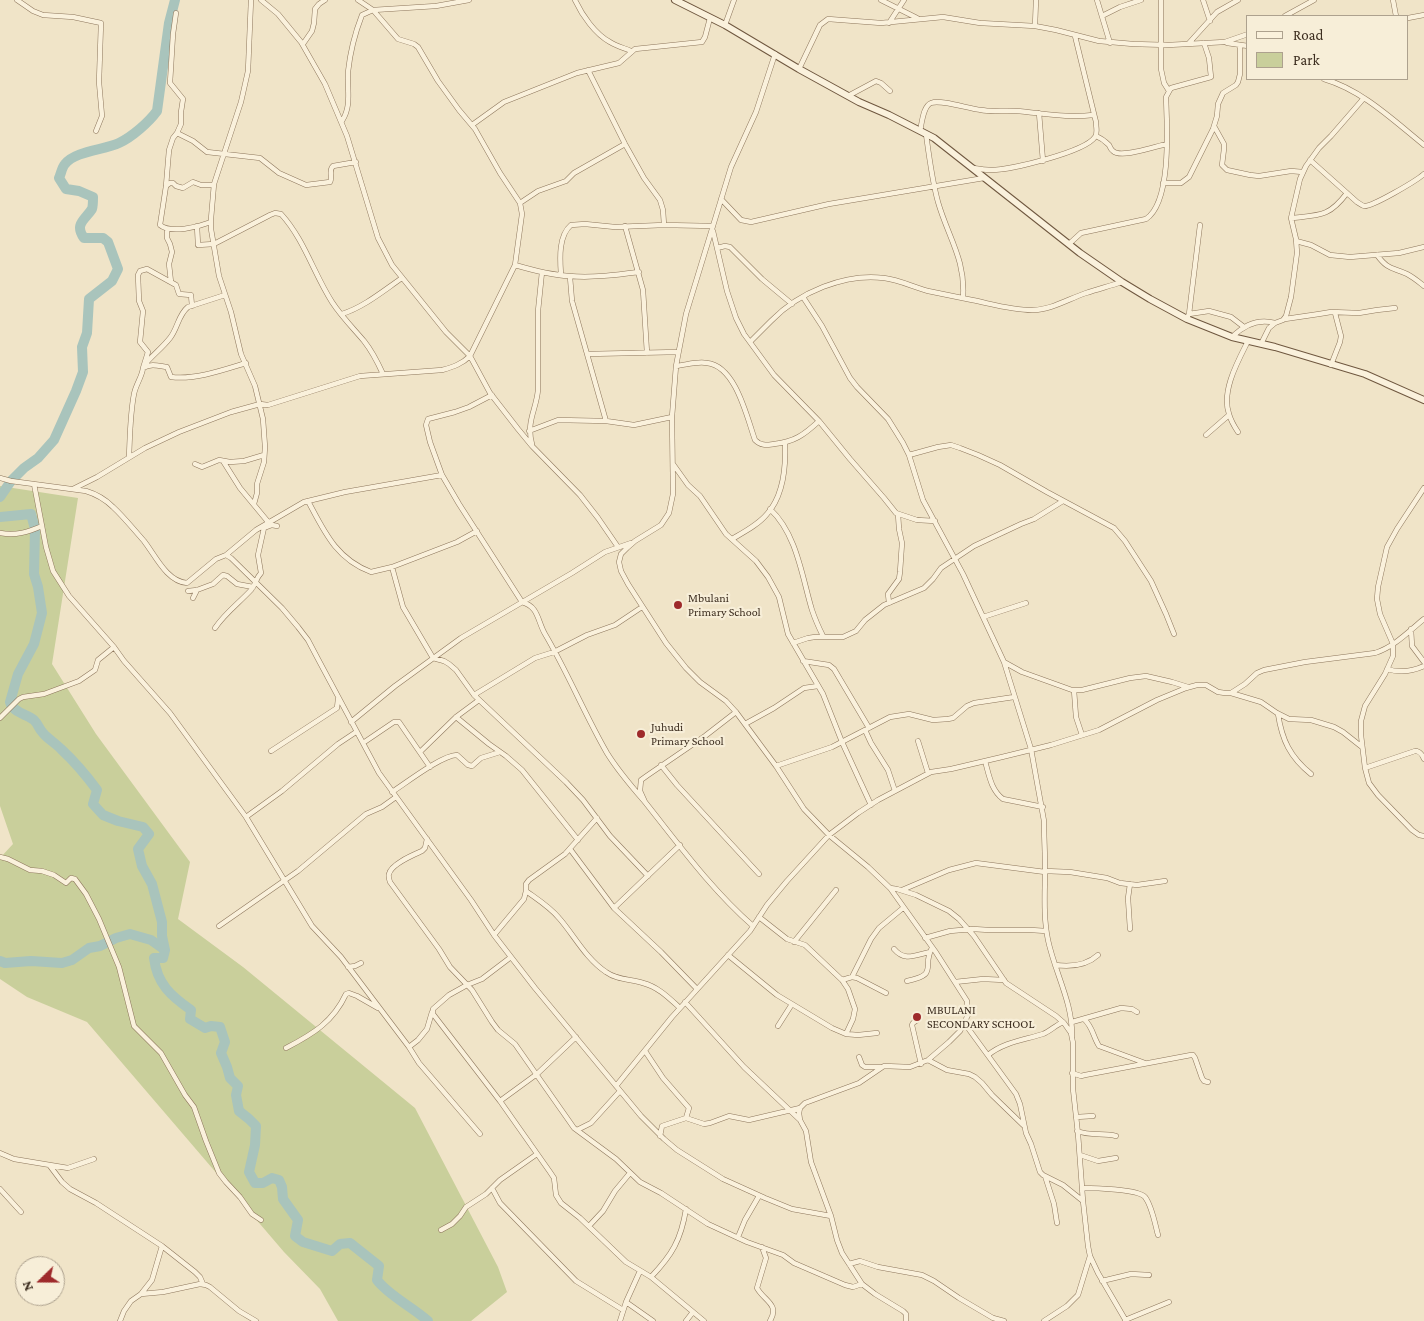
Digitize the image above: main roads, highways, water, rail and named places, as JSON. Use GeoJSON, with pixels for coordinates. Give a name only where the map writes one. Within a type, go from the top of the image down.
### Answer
{"type":"FeatureCollection","features":[{"type":"Feature","properties":{"kind":"waterway"},"geometry":{"type":"LineString","coordinates":[[0,497],[11,481],[38,458],[54,440],[83,372],[82,347],[87,333],[89,299],[112,281],[118,269],[108,242],[103,238],[84,238],[81,233],[80,226],[92,209],[93,197],[79,191],[66,189],[59,178],[64,165],[70,160],[83,153],[124,140],[140,129],[157,111],[169,23],[175,0]]}},
{"type":"Feature","properties":{"kind":"waterway"},"geometry":{"type":"LineString","coordinates":[[0,517],[31,514],[35,529],[34,574],[42,613],[34,644],[18,674],[10,702],[11,705],[16,711],[34,720],[45,735],[84,774],[97,790],[93,804],[103,815],[143,827],[149,834],[138,849],[142,866],[152,884],[162,922],[165,950]]}},
{"type":"Feature","properties":{"kind":"waterway"},"geometry":{"type":"LineString","coordinates":[[0,961],[5,963],[31,961],[62,963],[72,960],[89,948],[100,946],[130,934],[151,940],[165,950],[163,958],[154,958],[158,975],[166,988],[177,1000],[191,1010],[190,1019],[205,1028],[211,1026],[220,1027],[225,1042],[221,1053],[230,1078],[238,1086],[236,1095],[239,1111],[256,1126],[255,1145],[249,1172],[255,1183],[263,1183],[272,1178],[279,1180],[283,1199],[298,1220],[295,1236],[303,1242],[332,1251],[340,1244],[350,1243],[379,1266],[377,1280],[382,1286],[428,1321]]}},
{"type":"Feature","properties":{"kind":"place","name":"Mbulani Primary School"},"geometry":{"type":"Point","coordinates":[678,605]}},
{"type":"Feature","properties":{"kind":"place","name":"Juhudi Primary School"},"geometry":{"type":"Point","coordinates":[641,734]}},
{"type":"Feature","properties":{"kind":"place","name":"MBULANI SECONDARY SCHOOL"},"geometry":{"type":"Point","coordinates":[917,1017]}}]}
